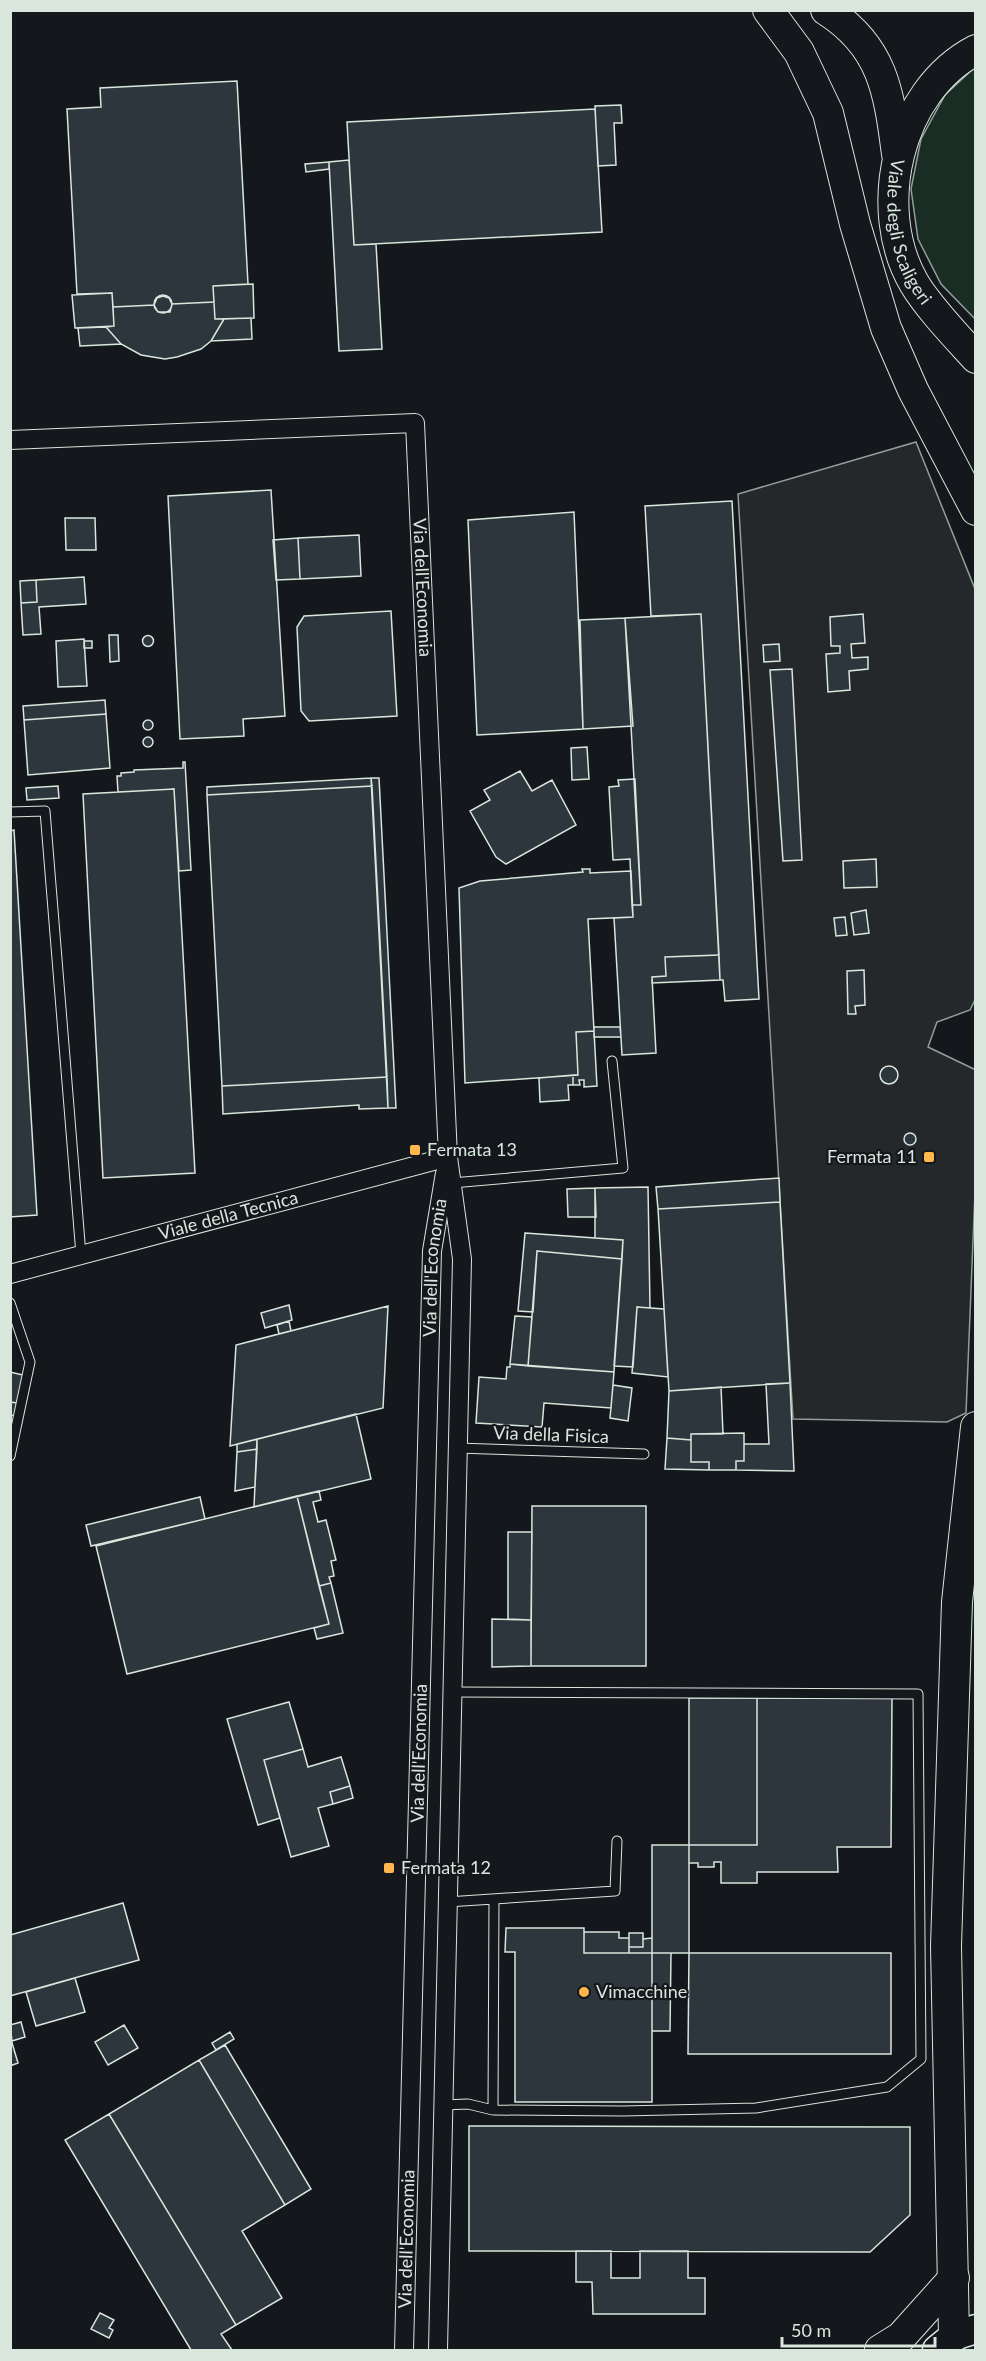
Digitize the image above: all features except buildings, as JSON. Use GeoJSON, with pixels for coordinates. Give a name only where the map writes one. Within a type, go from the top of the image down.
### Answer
{"type":"FeatureCollection","features":[{"type":"Feature","properties":{"kind":"highway"},"geometry":{"type":"LineString","coordinates":[[768,10],[799,52],[828,113],[855,224],[886,328],[913,390],[975,510]]}},
{"type":"Feature","properties":{"kind":"highway"},"geometry":{"type":"LineString","coordinates":[[826,10],[847,24],[873,55],[890,101],[897,156]]}},
{"type":"Feature","properties":{"kind":"highway","name":"Viale degli Scaligeri"},"geometry":{"type":"LineString","coordinates":[[975,50],[945,73],[926,95],[901,142],[893,181],[897,241],[914,283],[975,358]]}},
{"type":"Feature","properties":{"kind":"highway","name":"Viale degli Scaligeri"},"geometry":{"type":"LineString","coordinates":[[949,328],[975,345]]}},
{"type":"Feature","properties":{"kind":"highway"},"geometry":{"type":"LineString","coordinates":[[955,2339],[946,1946],[957,1602],[975,1427]]}},
{"type":"Feature","properties":{"kind":"highway"},"geometry":{"type":"LineString","coordinates":[[880,2350],[902,2337],[954,2278]]}},
{"type":"Feature","properties":{"kind":"street","name":"Via dell'Economia"},"geometry":{"type":"LineString","coordinates":[[10,440],[415,423],[448,1157],[462,1259],[438,2350]]}},
{"type":"Feature","properties":{"kind":"street","name":"Via dell'Economia"},"geometry":{"type":"LineString","coordinates":[[404,2350],[432,1251],[448,1157]]}},
{"type":"Feature","properties":{"kind":"street","name":"Viale della Tecnica"},"geometry":{"type":"LineString","coordinates":[[10,1274],[448,1157]]}},
{"type":"Feature","properties":{"kind":"lane"},"geometry":{"type":"LineString","coordinates":[[10,812],[45,811],[81,1255]]}},
{"type":"Feature","properties":{"kind":"lane"},"geometry":{"type":"LineString","coordinates":[[452,1183],[623,1168],[612,1061]]}},
{"type":"Feature","properties":{"kind":"lane"},"geometry":{"type":"LineString","coordinates":[[10,1303],[30,1362],[10,1456]]}},
{"type":"Feature","properties":{"kind":"lane","name":"Via della Fisica"},"geometry":{"type":"LineString","coordinates":[[458,1448],[644,1454]]}},
{"type":"Feature","properties":{"kind":"lane"},"geometry":{"type":"LineString","coordinates":[[442,2105],[468,2104],[493,2110],[623,2111],[756,2108],[887,2087],[921,2059],[918,1694],[452,1692]]}},
{"type":"Feature","properties":{"kind":"lane"},"geometry":{"type":"LineString","coordinates":[[620,1693],[621,1705]]}},
{"type":"Feature","properties":{"kind":"lane"},"geometry":{"type":"LineString","coordinates":[[447,1902],[615,1891],[617,1841]]}},
{"type":"Feature","properties":{"kind":"lane"},"geometry":{"type":"LineString","coordinates":[[493,2110],[494,1899]]}},
{"type":"Feature","properties":{"kind":"green space"},"geometry":{"type":"Polygon","coordinates":[[[975,67],[975,319],[941,284],[918,239],[911,189],[921,139],[945,95],[975,67]]]}},
{"type":"Feature","properties":{"kind":"shaded area"},"geometry":{"type":"Polygon","coordinates":[[[916,442],[975,589],[975,1000],[970,1010],[937,1022],[928,1047],[976,1070],[975,1192],[966,1413],[947,1422],[793,1419],[738,494],[916,442]]]}},
{"type":"Feature","properties":{"kind":"place","name":"Fermata 13"},"geometry":{"type":"Point","coordinates":[415,1150]}},
{"type":"Feature","properties":{"kind":"place","name":"Fermata 11"},"geometry":{"type":"Point","coordinates":[929,1157]}},
{"type":"Feature","properties":{"kind":"place","name":"Fermata 12"},"geometry":{"type":"Point","coordinates":[389,1868]}},
{"type":"Feature","properties":{"kind":"place","name":"Vimacchine"},"geometry":{"type":"Point","coordinates":[584,1992]}}]}
